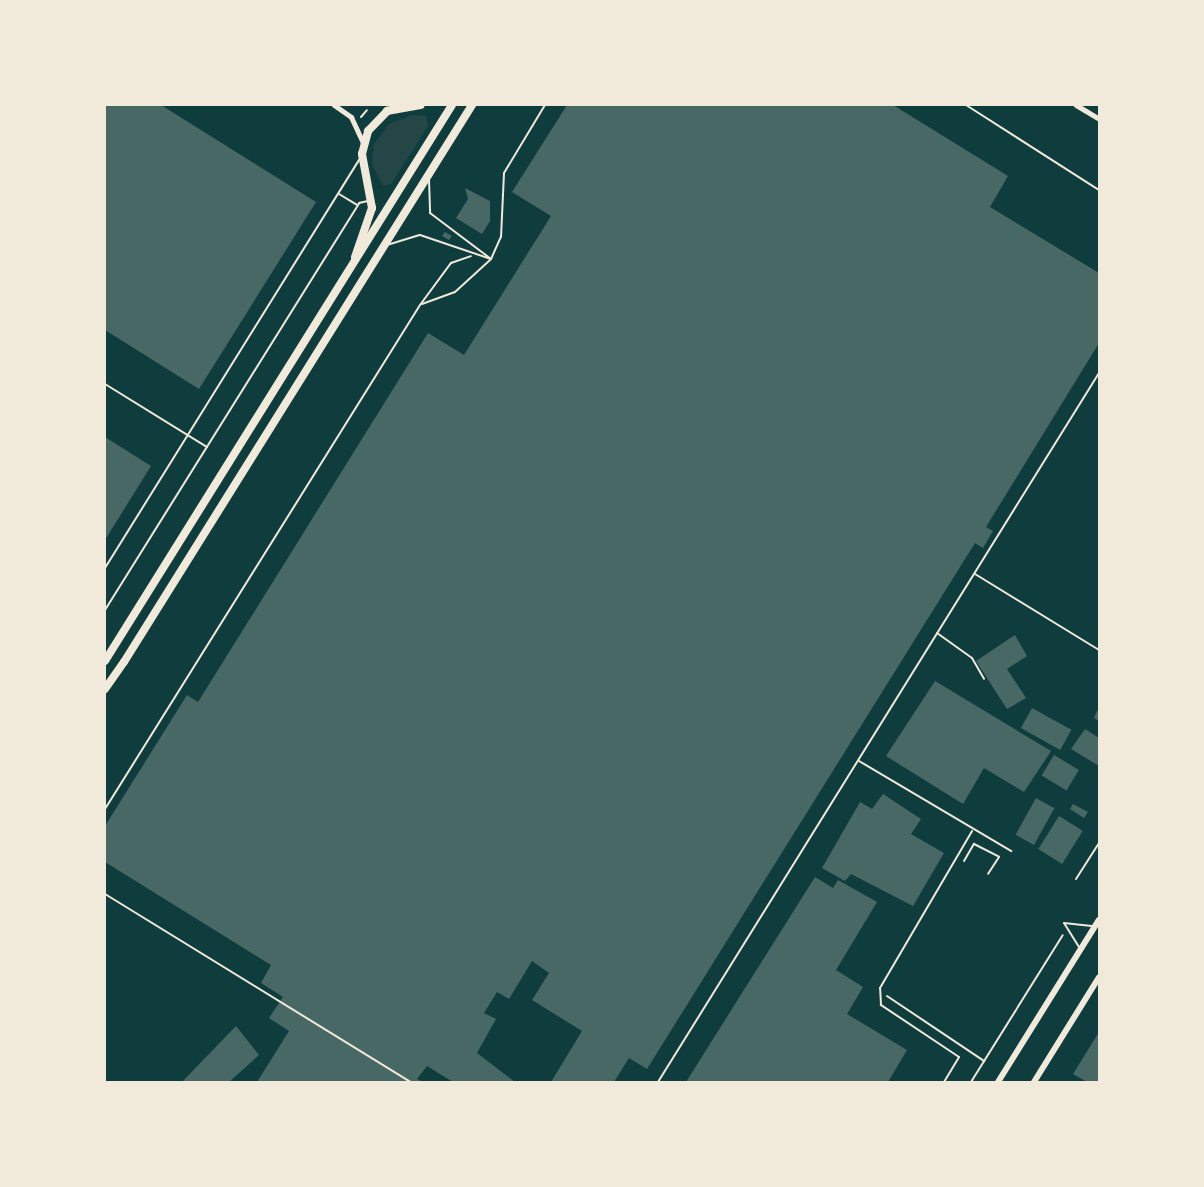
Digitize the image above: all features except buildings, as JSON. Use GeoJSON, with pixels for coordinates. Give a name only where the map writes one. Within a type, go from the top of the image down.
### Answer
{"type":"FeatureCollection","features":[{"type":"Feature","properties":{"kind":"highway"},"geometry":{"type":"LineString","coordinates":[[105,689],[124,662]]}},
{"type":"Feature","properties":{"kind":"main road"},"geometry":{"type":"LineString","coordinates":[[351,268],[372,207],[362,154],[363,142],[379,117],[400,107],[420,105]]}},
{"type":"Feature","properties":{"kind":"main road"},"geometry":{"type":"LineString","coordinates":[[105,661],[452,105]]}},
{"type":"Feature","properties":{"kind":"main road"},"geometry":{"type":"LineString","coordinates":[[124,662],[472,105]]}},
{"type":"Feature","properties":{"kind":"street"},"geometry":{"type":"LineString","coordinates":[[334,105],[351,117],[363,142]]}},
{"type":"Feature","properties":{"kind":"street"},"geometry":{"type":"LineString","coordinates":[[391,105],[400,107]]}},
{"type":"Feature","properties":{"kind":"street"},"geometry":{"type":"LineString","coordinates":[[1076,105],[1099,119]]}},
{"type":"Feature","properties":{"kind":"street"},"geometry":{"type":"LineString","coordinates":[[105,696],[124,662]]}},
{"type":"Feature","properties":{"kind":"street"},"geometry":{"type":"LineString","coordinates":[[998,1082],[1097,923]]}},
{"type":"Feature","properties":{"kind":"street"},"geometry":{"type":"LineString","coordinates":[[1034,1082],[1099,978]]}},
{"type":"Feature","properties":{"kind":"lane"},"geometry":{"type":"LineString","coordinates":[[420,305],[455,292],[491,259],[501,237],[504,172],[545,105]]}},
{"type":"Feature","properties":{"kind":"lane"},"geometry":{"type":"LineString","coordinates":[[966,105],[1099,190]]}},
{"type":"Feature","properties":{"kind":"lane"},"geometry":{"type":"LineString","coordinates":[[105,568],[362,154]]}},
{"type":"Feature","properties":{"kind":"lane"},"geometry":{"type":"LineString","coordinates":[[429,174],[430,213],[491,259]]}},
{"type":"Feature","properties":{"kind":"lane"},"geometry":{"type":"LineString","coordinates":[[338,193],[357,205]]}},
{"type":"Feature","properties":{"kind":"lane"},"geometry":{"type":"LineString","coordinates":[[105,610],[357,205],[367,200],[372,207]]}},
{"type":"Feature","properties":{"kind":"lane"},"geometry":{"type":"LineString","coordinates":[[384,246],[420,235],[471,256],[491,259]]}},
{"type":"Feature","properties":{"kind":"lane"},"geometry":{"type":"LineString","coordinates":[[105,809],[420,305],[452,263],[471,256]]}},
{"type":"Feature","properties":{"kind":"lane"},"geometry":{"type":"LineString","coordinates":[[658,1082],[860,761],[1099,373]]}},
{"type":"Feature","properties":{"kind":"lane"},"geometry":{"type":"LineString","coordinates":[[105,384],[207,447]]}},
{"type":"Feature","properties":{"kind":"lane"},"geometry":{"type":"LineString","coordinates":[[975,574],[1099,650]]}},
{"type":"Feature","properties":{"kind":"lane"},"geometry":{"type":"LineString","coordinates":[[937,633],[972,657],[984,679]]}},
{"type":"Feature","properties":{"kind":"lane"},"geometry":{"type":"LineString","coordinates":[[860,761],[972,831],[1011,851]]}},
{"type":"Feature","properties":{"kind":"lane"},"geometry":{"type":"LineString","coordinates":[[944,1082],[959,1057],[881,1005],[880,988],[972,831]]}},
{"type":"Feature","properties":{"kind":"lane"},"geometry":{"type":"LineString","coordinates":[[1076,879],[1099,843]]}},
{"type":"Feature","properties":{"kind":"lane"},"geometry":{"type":"LineString","coordinates":[[105,894],[411,1082]]}},
{"type":"Feature","properties":{"kind":"lane"},"geometry":{"type":"LineString","coordinates":[[1081,949],[1066,930],[1064,923],[1097,923]]}},
{"type":"Feature","properties":{"kind":"path"},"geometry":{"type":"LineString","coordinates":[[360,119],[367,110]]}},
{"type":"Feature","properties":{"kind":"path"},"geometry":{"type":"LineString","coordinates":[[962,864],[974,844],[999,857],[988,874]]}},
{"type":"Feature","properties":{"kind":"path"},"geometry":{"type":"LineString","coordinates":[[971,1082],[1066,930]]}},
{"type":"Feature","properties":{"kind":"path"},"geometry":{"type":"LineString","coordinates":[[890,984],[884,994],[984,1061]]}},
{"type":"Feature","properties":{"kind":"shaded area"},"geometry":{"type":"Polygon","coordinates":[[[412,115],[426,116],[428,126],[391,184],[383,186],[372,164],[374,144],[389,124],[412,115]]]}}]}
